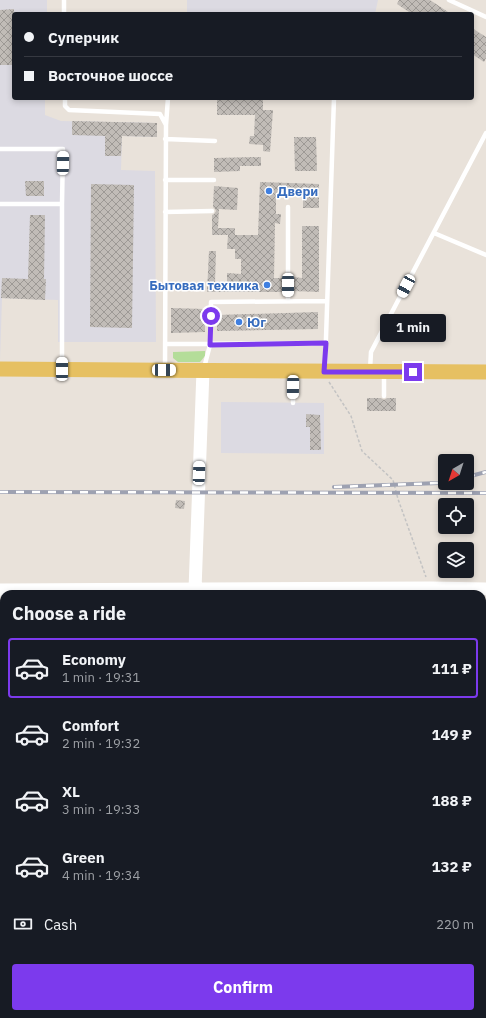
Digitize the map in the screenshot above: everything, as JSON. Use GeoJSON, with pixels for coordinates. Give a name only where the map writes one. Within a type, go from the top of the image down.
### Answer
{"type":"FeatureCollection","features":[{"type":"Feature","properties":{"kind":"main road"},"geometry":{"type":"LineString","coordinates":[[0,369],[486,372]]}},
{"type":"Feature","properties":{"kind":"main road"},"geometry":{"type":"LineString","coordinates":[[194,590],[203,370]]}},
{"type":"Feature","properties":{"kind":"main road"},"geometry":{"type":"LineString","coordinates":[[458,590],[486,589]]}},
{"type":"Feature","properties":{"kind":"lane"},"geometry":{"type":"LineString","coordinates":[[64,0],[64,12]]}},
{"type":"Feature","properties":{"kind":"lane"},"geometry":{"type":"LineString","coordinates":[[449,0],[486,17]]}},
{"type":"Feature","properties":{"kind":"lane"},"geometry":{"type":"LineString","coordinates":[[65,100],[65,106],[69,110],[160,114],[166,125]]}},
{"type":"Feature","properties":{"kind":"lane"},"geometry":{"type":"LineString","coordinates":[[164,370],[165,180],[168,100]]}},
{"type":"Feature","properties":{"kind":"lane"},"geometry":{"type":"LineString","coordinates":[[324,372],[334,100]]}},
{"type":"Feature","properties":{"kind":"lane"},"geometry":{"type":"LineString","coordinates":[[384,396],[372,352],[486,133]]}},
{"type":"Feature","properties":{"kind":"lane"},"geometry":{"type":"LineString","coordinates":[[166,139],[215,141]]}},
{"type":"Feature","properties":{"kind":"lane"},"geometry":{"type":"LineString","coordinates":[[0,150],[63,149],[62,369]]}},
{"type":"Feature","properties":{"kind":"lane"},"geometry":{"type":"LineString","coordinates":[[165,180],[214,180]]}},
{"type":"Feature","properties":{"kind":"lane"},"geometry":{"type":"LineString","coordinates":[[0,204],[62,204]]}},
{"type":"Feature","properties":{"kind":"lane"},"geometry":{"type":"LineString","coordinates":[[288,207],[288,301]]}},
{"type":"Feature","properties":{"kind":"lane"},"geometry":{"type":"LineString","coordinates":[[165,212],[212,212]]}},
{"type":"Feature","properties":{"kind":"lane"},"geometry":{"type":"LineString","coordinates":[[434,233],[486,255]]}},
{"type":"Feature","properties":{"kind":"lane"},"geometry":{"type":"LineString","coordinates":[[203,370],[210,345],[211,302],[327,301]]}},
{"type":"Feature","properties":{"kind":"lane"},"geometry":{"type":"LineString","coordinates":[[165,344],[210,345],[326,343]]}},
{"type":"Feature","properties":{"kind":"lane"},"geometry":{"type":"LineString","coordinates":[[293,403],[294,372]]}},
{"type":"Feature","properties":{"kind":"path"},"geometry":{"type":"LineString","coordinates":[[324,372],[350,416],[362,451],[393,480],[398,499],[431,590]]}},
{"type":"Feature","properties":{"kind":"shaded area"},"geometry":{"type":"Polygon","coordinates":[[[0,0],[47,0],[47,12],[12,12],[12,100],[45,100],[45,115],[61,121],[157,123],[157,137],[122,136],[121,170],[155,171],[156,342],[58,342],[58,300],[2,298],[0,361],[0,0]]]}},
{"type":"Feature","properties":{"kind":"shaded area"},"geometry":{"type":"Polygon","coordinates":[[[187,0],[378,0],[375,12],[187,12],[187,0]]]}},
{"type":"Feature","properties":{"kind":"shaded area"},"geometry":{"type":"Polygon","coordinates":[[[221,402],[324,403],[324,454],[221,453],[221,402]]]}},
{"type":"Feature","properties":{"kind":"green space"},"geometry":{"type":"Polygon","coordinates":[[[205,351],[205,356],[200,362],[178,362],[173,358],[173,352],[205,351]]]}},
{"type":"Feature","properties":{"kind":"building"},"geometry":{"type":"Polygon","coordinates":[[[399,0],[430,0],[448,12],[409,12],[397,4],[399,0]]]}},
{"type":"Feature","properties":{"kind":"building"},"geometry":{"type":"Polygon","coordinates":[[[14,9],[14,12],[12,12],[12,65],[0,65],[0,10],[14,9]]]}},
{"type":"Feature","properties":{"kind":"building"},"geometry":{"type":"Polygon","coordinates":[[[474,29],[486,37],[486,58],[484,62],[474,55],[474,29]]]}},
{"type":"Feature","properties":{"kind":"building"},"geometry":{"type":"Polygon","coordinates":[[[217,100],[263,100],[263,110],[273,110],[270,152],[263,151],[263,145],[249,144],[250,136],[254,136],[255,115],[217,115],[217,100]]]}},
{"type":"Feature","properties":{"kind":"building"},"geometry":{"type":"Polygon","coordinates":[[[72,121],[157,123],[157,137],[122,136],[121,156],[105,156],[105,136],[72,135],[72,121]]]}},
{"type":"Feature","properties":{"kind":"building"},"geometry":{"type":"Polygon","coordinates":[[[294,137],[316,137],[317,171],[295,171],[294,137]]]}},
{"type":"Feature","properties":{"kind":"building"},"geometry":{"type":"Polygon","coordinates":[[[261,157],[261,166],[240,166],[240,171],[214,172],[214,158],[261,157]]]}},
{"type":"Feature","properties":{"kind":"building"},"geometry":{"type":"Polygon","coordinates":[[[25,181],[44,181],[44,196],[26,196],[25,181]]]}},
{"type":"Feature","properties":{"kind":"building"},"geometry":{"type":"Polygon","coordinates":[[[260,182],[319,184],[319,208],[303,208],[303,194],[276,193],[276,214],[281,214],[280,224],[275,223],[274,278],[284,278],[284,292],[207,292],[209,251],[216,251],[215,283],[227,284],[227,273],[241,274],[241,259],[235,259],[235,249],[227,249],[228,235],[212,235],[212,215],[216,211],[213,207],[214,186],[238,188],[237,210],[219,209],[218,228],[235,228],[235,235],[258,235],[260,182]]]}},
{"type":"Feature","properties":{"kind":"building"},"geometry":{"type":"Polygon","coordinates":[[[91,184],[134,185],[132,328],[90,327],[91,184]]]}},
{"type":"Feature","properties":{"kind":"building"},"geometry":{"type":"Polygon","coordinates":[[[30,215],[45,215],[45,300],[1,298],[2,278],[28,279],[30,215]]]}},
{"type":"Feature","properties":{"kind":"building"},"geometry":{"type":"Polygon","coordinates":[[[302,226],[319,226],[319,292],[292,291],[292,278],[302,278],[302,226]]]}},
{"type":"Feature","properties":{"kind":"building"},"geometry":{"type":"Polygon","coordinates":[[[171,308],[205,309],[205,332],[171,333],[171,308]]]}},
{"type":"Feature","properties":{"kind":"building"},"geometry":{"type":"Polygon","coordinates":[[[318,312],[318,329],[217,331],[217,315],[318,312]]]}},
{"type":"Feature","properties":{"kind":"building"},"geometry":{"type":"Polygon","coordinates":[[[367,398],[381,398],[384,400],[387,398],[396,398],[396,411],[367,411],[367,398]]]}},
{"type":"Feature","properties":{"kind":"building"},"geometry":{"type":"Polygon","coordinates":[[[306,414],[320,415],[321,450],[310,450],[310,427],[306,427],[306,414]]]}},
{"type":"Feature","properties":{"kind":"building"},"geometry":{"type":"Polygon","coordinates":[[[176,500],[185,501],[184,509],[175,508],[176,500]]]}},
{"type":"Feature","properties":{"kind":"railway"},"geometry":{"type":"LineString","coordinates":[[474,475],[486,472]]}},
{"type":"Feature","properties":{"kind":"railway"},"geometry":{"type":"LineString","coordinates":[[334,487],[438,483]]}},
{"type":"Feature","properties":{"kind":"railway"},"geometry":{"type":"LineString","coordinates":[[0,492],[486,493]]}},
{"type":"Feature","properties":{"kind":"place","name":"Двери"},"geometry":{"type":"Point","coordinates":[269,191]}},
{"type":"Feature","properties":{"kind":"place","name":"Бытовая техника"},"geometry":{"type":"Point","coordinates":[267,285]}},
{"type":"Feature","properties":{"kind":"place","name":"Юг"},"geometry":{"type":"Point","coordinates":[239,322]}},
{"type":"Feature","properties":{"kind":"route"},"geometry":{"type":"LineString","coordinates":[[211,316],[210,345],[326,343],[324,372],[413,372]]}}]}
